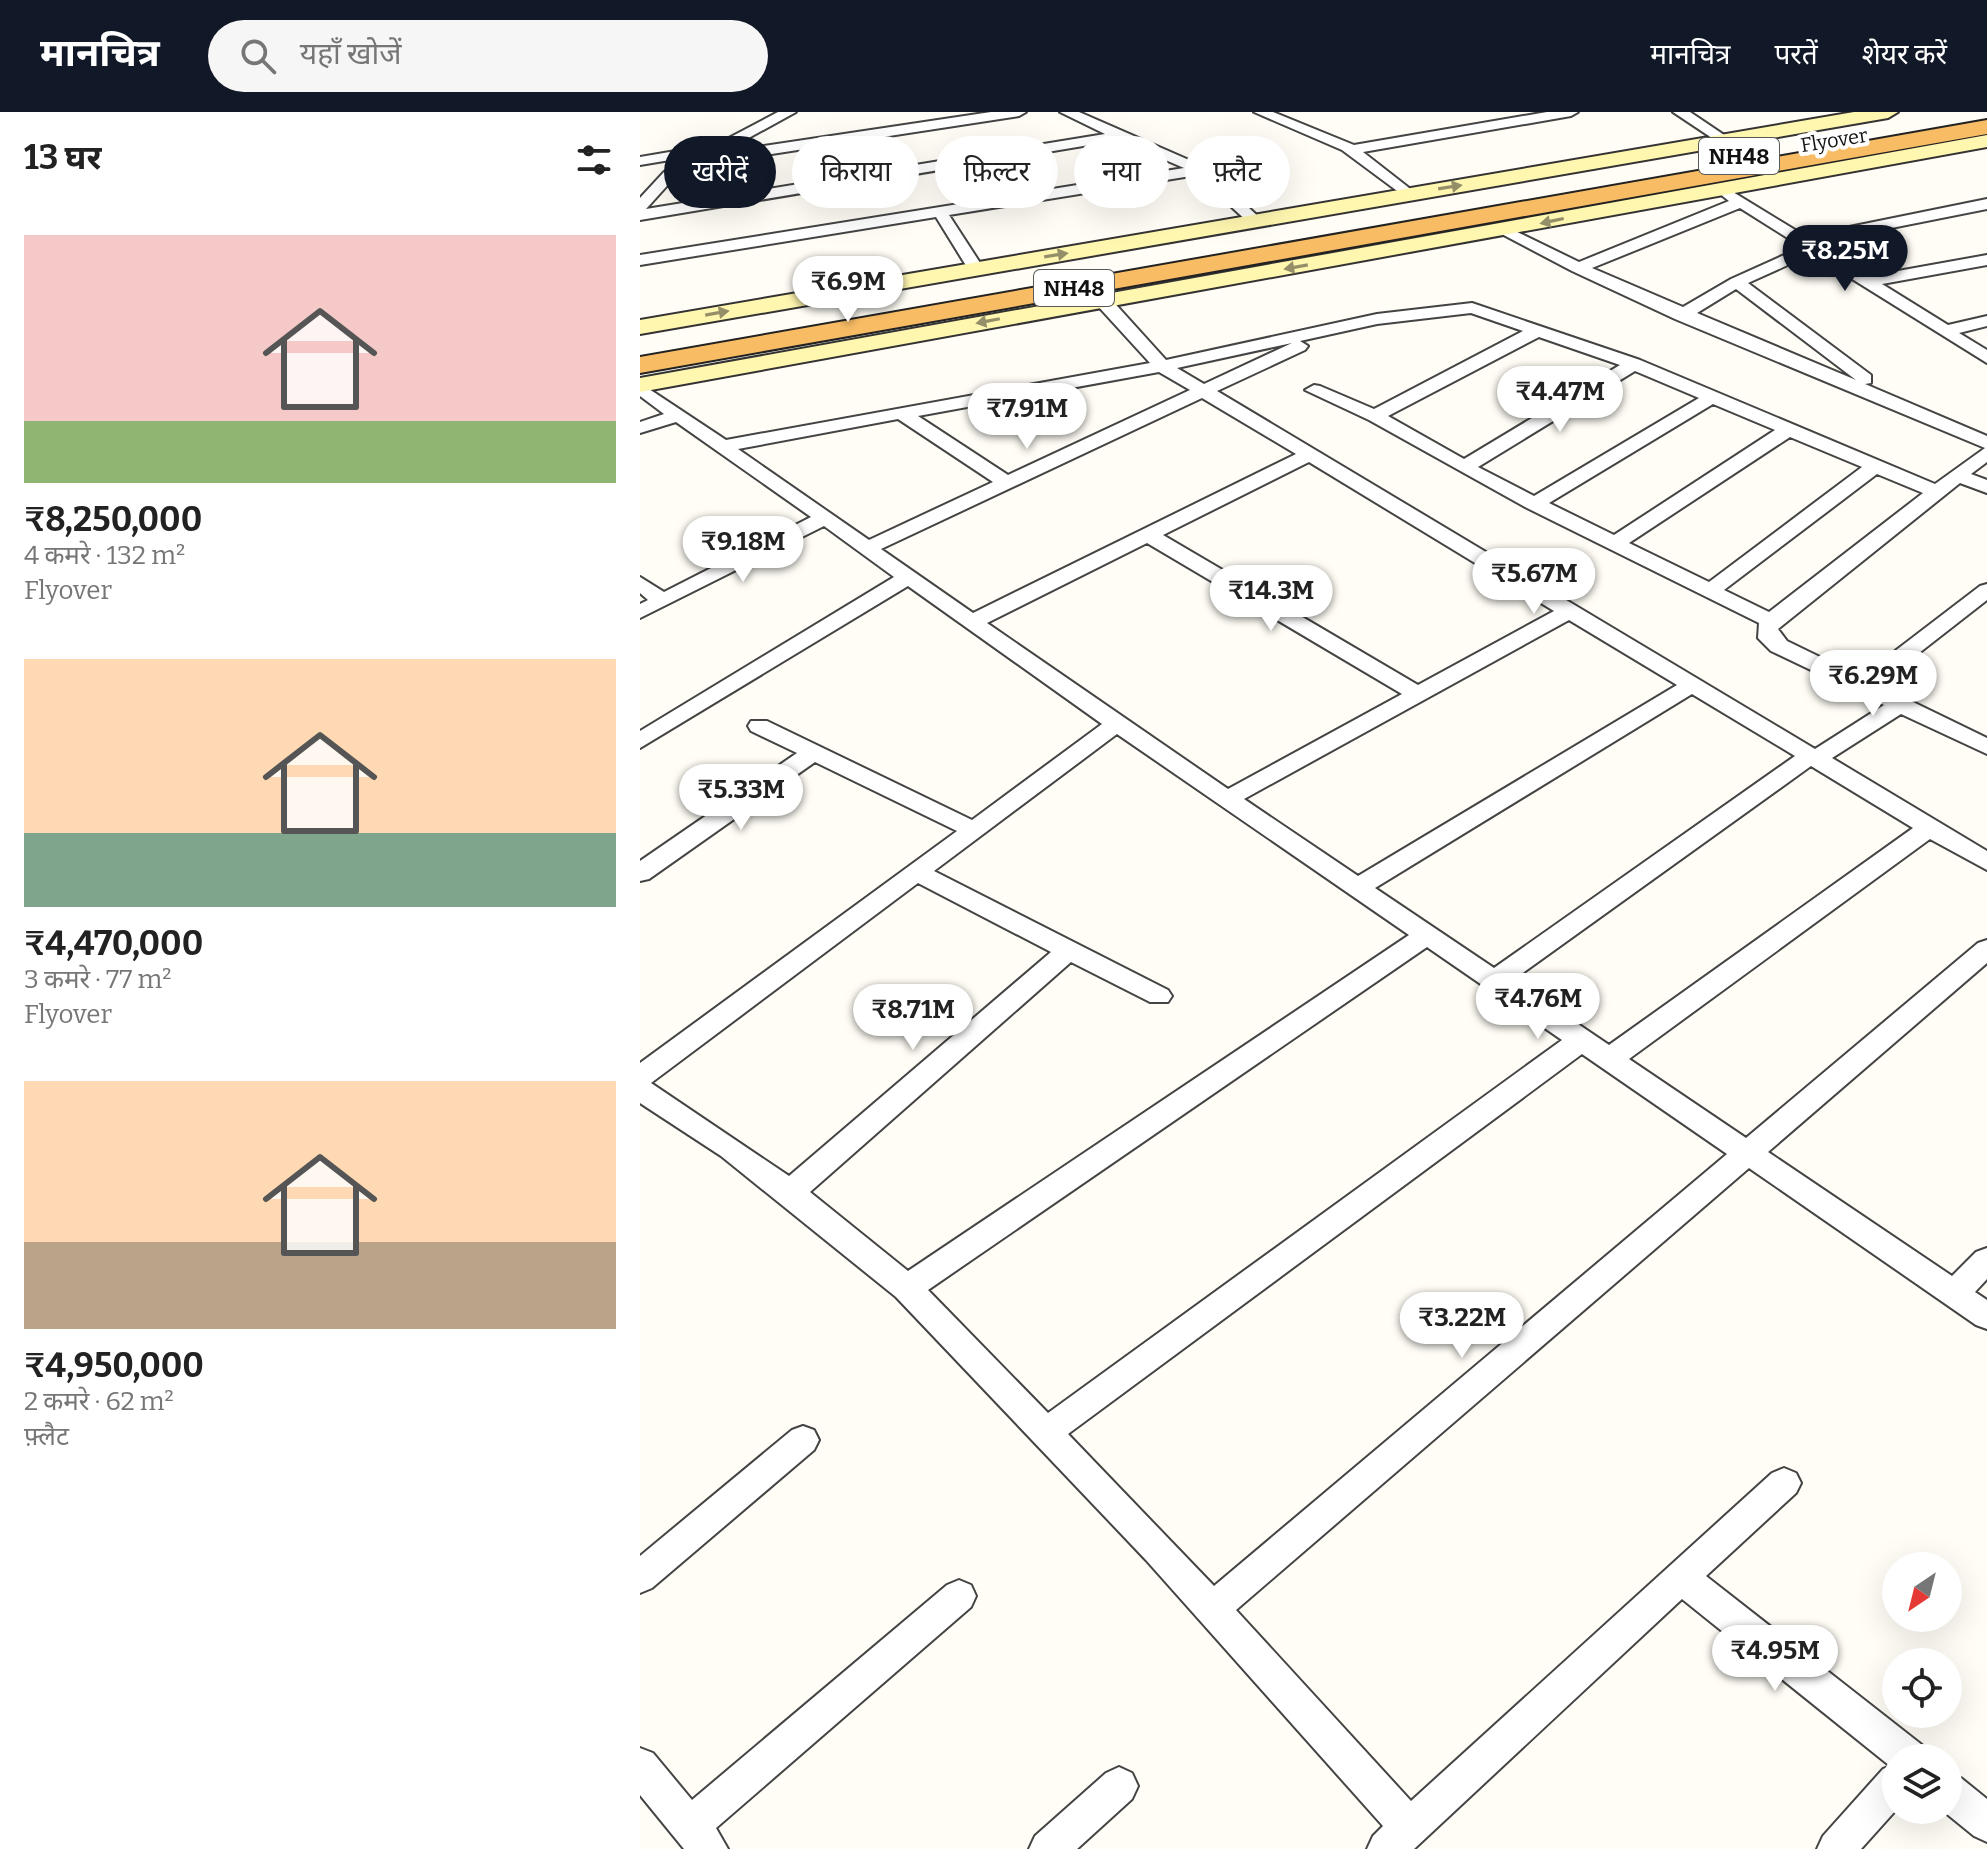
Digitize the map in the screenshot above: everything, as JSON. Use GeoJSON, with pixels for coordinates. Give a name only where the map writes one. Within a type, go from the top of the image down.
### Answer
{"type":"FeatureCollection","features":[{"type":"Feature","properties":{"kind":"highway","name":"Flyover"},"geometry":{"type":"LineString","coordinates":[[1501,214],[1987,115]]}},
{"type":"Feature","properties":{"kind":"highway","name":"Flyover"},"geometry":{"type":"LineString","coordinates":[[1501,214],[1987,127]]}},
{"type":"Feature","properties":{"kind":"highway","name":"NH48"},"geometry":{"type":"LineString","coordinates":[[640,350],[1501,214]]}},
{"type":"Feature","properties":{"kind":"highway","name":"NH48"},"geometry":{"type":"LineString","coordinates":[[640,365],[1501,214]]}},
{"type":"Feature","properties":{"kind":"main road"},"geometry":{"type":"LineString","coordinates":[[640,327],[1888,112]]}},
{"type":"Feature","properties":{"kind":"main road"},"geometry":{"type":"LineString","coordinates":[[640,386],[1103,301],[1501,214],[1719,187],[1987,141]]}},
{"type":"Feature","properties":{"kind":"street"},"geometry":{"type":"LineString","coordinates":[[742,136],[789,112]]}},
{"type":"Feature","properties":{"kind":"street"},"geometry":{"type":"LineString","coordinates":[[919,136],[1019,112]]}},
{"type":"Feature","properties":{"kind":"street"},"geometry":{"type":"LineString","coordinates":[[1067,112],[1185,163]]}},
{"type":"Feature","properties":{"kind":"street"},"geometry":{"type":"LineString","coordinates":[[1264,113],[1283,112]]}},
{"type":"Feature","properties":{"kind":"street"},"geometry":{"type":"LineString","coordinates":[[1351,150],[1571,112]]}},
{"type":"Feature","properties":{"kind":"street"},"geometry":{"type":"LineString","coordinates":[[1680,112],[1723,139]]}},
{"type":"Feature","properties":{"kind":"street"},"geometry":{"type":"LineString","coordinates":[[1264,113],[1351,150],[1408,194]]}},
{"type":"Feature","properties":{"kind":"street"},"geometry":{"type":"LineString","coordinates":[[919,169],[1123,135]]}},
{"type":"Feature","properties":{"kind":"street"},"geometry":{"type":"LineString","coordinates":[[640,161],[664,157]]}},
{"type":"Feature","properties":{"kind":"street"},"geometry":{"type":"LineString","coordinates":[[640,260],[1185,172]]}},
{"type":"Feature","properties":{"kind":"street"},"geometry":{"type":"LineString","coordinates":[[640,207],[664,181]]}},
{"type":"Feature","properties":{"kind":"street"},"geometry":{"type":"LineString","coordinates":[[1719,187],[1987,358]]}},
{"type":"Feature","properties":{"kind":"street"},"geometry":{"type":"LineString","coordinates":[[640,215],[792,190]]}},
{"type":"Feature","properties":{"kind":"street"},"geometry":{"type":"LineString","coordinates":[[1578,268],[1741,202]]}},
{"type":"Feature","properties":{"kind":"street"},"geometry":{"type":"LineString","coordinates":[[1681,315],[1808,245],[1987,204]]}},
{"type":"Feature","properties":{"kind":"street"},"geometry":{"type":"LineString","coordinates":[[1241,208],[1255,221]]}},
{"type":"Feature","properties":{"kind":"street"},"geometry":{"type":"LineString","coordinates":[[940,212],[976,269]]}},
{"type":"Feature","properties":{"kind":"street"},"geometry":{"type":"LineString","coordinates":[[1501,214],[1578,268],[1681,315],[1890,398],[1987,443]]}},
{"type":"Feature","properties":{"kind":"street"},"geometry":{"type":"LineString","coordinates":[[1866,282],[1987,260]]}},
{"type":"Feature","properties":{"kind":"street"},"geometry":{"type":"LineString","coordinates":[[1737,282],[1890,398]]}},
{"type":"Feature","properties":{"kind":"street"},"geometry":{"type":"LineString","coordinates":[[1103,301],[1162,366],[1987,862]]}},
{"type":"Feature","properties":{"kind":"street"},"geometry":{"type":"LineString","coordinates":[[722,446],[1162,366],[1335,328],[1452,308],[1472,308],[1634,364],[1937,492]]}},
{"type":"Feature","properties":{"kind":"street"},"geometry":{"type":"LineString","coordinates":[[1945,331],[1987,321]]}},
{"type":"Feature","properties":{"kind":"street"},"geometry":{"type":"LineString","coordinates":[[867,548],[1205,392],[1335,328]]}},
{"type":"Feature","properties":{"kind":"street"},"geometry":{"type":"LineString","coordinates":[[1375,416],[1537,331]]}},
{"type":"Feature","properties":{"kind":"street"},"geometry":{"type":"LineString","coordinates":[[1464,467],[1634,364]]}},
{"type":"Feature","properties":{"kind":"street"},"geometry":{"type":"LineString","coordinates":[[640,386],[1117,724],[1987,1316]]}},
{"type":"Feature","properties":{"kind":"street"},"geometry":{"type":"LineString","coordinates":[[1314,390],[1375,416],[1534,504],[1771,621]]}},
{"type":"Feature","properties":{"kind":"street"},"geometry":{"type":"LineString","coordinates":[[1534,504],[1714,396]]}},
{"type":"Feature","properties":{"kind":"street"},"geometry":{"type":"LineString","coordinates":[[901,413],[1007,483]]}},
{"type":"Feature","properties":{"kind":"street"},"geometry":{"type":"LineString","coordinates":[[640,428],[678,415]]}},
{"type":"Feature","properties":{"kind":"street"},"geometry":{"type":"LineString","coordinates":[[1614,544],[1791,428]]}},
{"type":"Feature","properties":{"kind":"street"},"geometry":{"type":"LineString","coordinates":[[1982,738],[1900,705],[1779,646],[1769,638],[1767,629],[1771,621],[1987,453]]}},
{"type":"Feature","properties":{"kind":"street"},"geometry":{"type":"LineString","coordinates":[[972,622],[1309,455]]}},
{"type":"Feature","properties":{"kind":"street"},"geometry":{"type":"LineString","coordinates":[[1710,591],[1877,465]]}},
{"type":"Feature","properties":{"kind":"street"},"geometry":{"type":"LineString","coordinates":[[1958,476],[1987,487]]}},
{"type":"Feature","properties":{"kind":"street"},"geometry":{"type":"LineString","coordinates":[[640,612],[825,518]]}},
{"type":"Feature","properties":{"kind":"street"},"geometry":{"type":"LineString","coordinates":[[1148,535],[1416,693]]}},
{"type":"Feature","properties":{"kind":"street"},"geometry":{"type":"LineString","coordinates":[[640,741],[908,577]]}},
{"type":"Feature","properties":{"kind":"street"},"geometry":{"type":"LineString","coordinates":[[640,583],[661,600]]}},
{"type":"Feature","properties":{"kind":"street"},"geometry":{"type":"LineString","coordinates":[[1862,687],[1987,590]]}},
{"type":"Feature","properties":{"kind":"street"},"geometry":{"type":"LineString","coordinates":[[1227,799],[1569,611]]}},
{"type":"Feature","properties":{"kind":"street"},"geometry":{"type":"LineString","coordinates":[[1357,888],[1692,685]]}},
{"type":"Feature","properties":{"kind":"street"},"geometry":{"type":"LineString","coordinates":[[1494,981],[1812,757],[1900,705]]}},
{"type":"Feature","properties":{"kind":"street"},"geometry":{"type":"LineString","coordinates":[[640,1077],[1117,724]]}},
{"type":"Feature","properties":{"kind":"street"},"geometry":{"type":"LineString","coordinates":[[759,726],[974,830]]}},
{"type":"Feature","properties":{"kind":"street"},"geometry":{"type":"LineString","coordinates":[[640,873],[814,752]]}},
{"type":"Feature","properties":{"kind":"street"},"geometry":{"type":"LineString","coordinates":[[1609,1059],[1929,828]]}},
{"type":"Feature","properties":{"kind":"street"},"geometry":{"type":"LineString","coordinates":[[916,872],[1159,996]]}},
{"type":"Feature","properties":{"kind":"street"},"geometry":{"type":"LineString","coordinates":[[907,1288],[1427,935]]}},
{"type":"Feature","properties":{"kind":"street"},"geometry":{"type":"LineString","coordinates":[[1213,1608],[1987,949]]}},
{"type":"Feature","properties":{"kind":"street"},"geometry":{"type":"LineString","coordinates":[[790,1192],[1069,950]]}},
{"type":"Feature","properties":{"kind":"street"},"geometry":{"type":"LineString","coordinates":[[1045,1433],[1582,1040]]}},
{"type":"Feature","properties":{"kind":"street"},"geometry":{"type":"LineString","coordinates":[[640,1090],[731,1148],[907,1288],[1213,1608],[1397,1838],[1784,1483]]}},
{"type":"Feature","properties":{"kind":"street"},"geometry":{"type":"LineString","coordinates":[[1954,1294],[1987,1260]]}},
{"type":"Feature","properties":{"kind":"street"},"geometry":{"type":"LineString","coordinates":[[640,1577],[803,1440]]}},
{"type":"Feature","properties":{"kind":"street"},"geometry":{"type":"LineString","coordinates":[[1682,1578],[1891,1744]]}},
{"type":"Feature","properties":{"kind":"street"},"geometry":{"type":"LineString","coordinates":[[640,1766],[700,1838],[959,1596]]}},
{"type":"Feature","properties":{"kind":"street"},"geometry":{"type":"LineString","coordinates":[[1048,1849],[1119,1786]]}},
{"type":"Feature","properties":{"kind":"street"},"geometry":{"type":"LineString","coordinates":[[1836,1849],[1882,1798]]}},
{"type":"Feature","properties":{"kind":"street"},"geometry":{"type":"LineString","coordinates":[[1962,1802],[1987,1823]]}}]}
